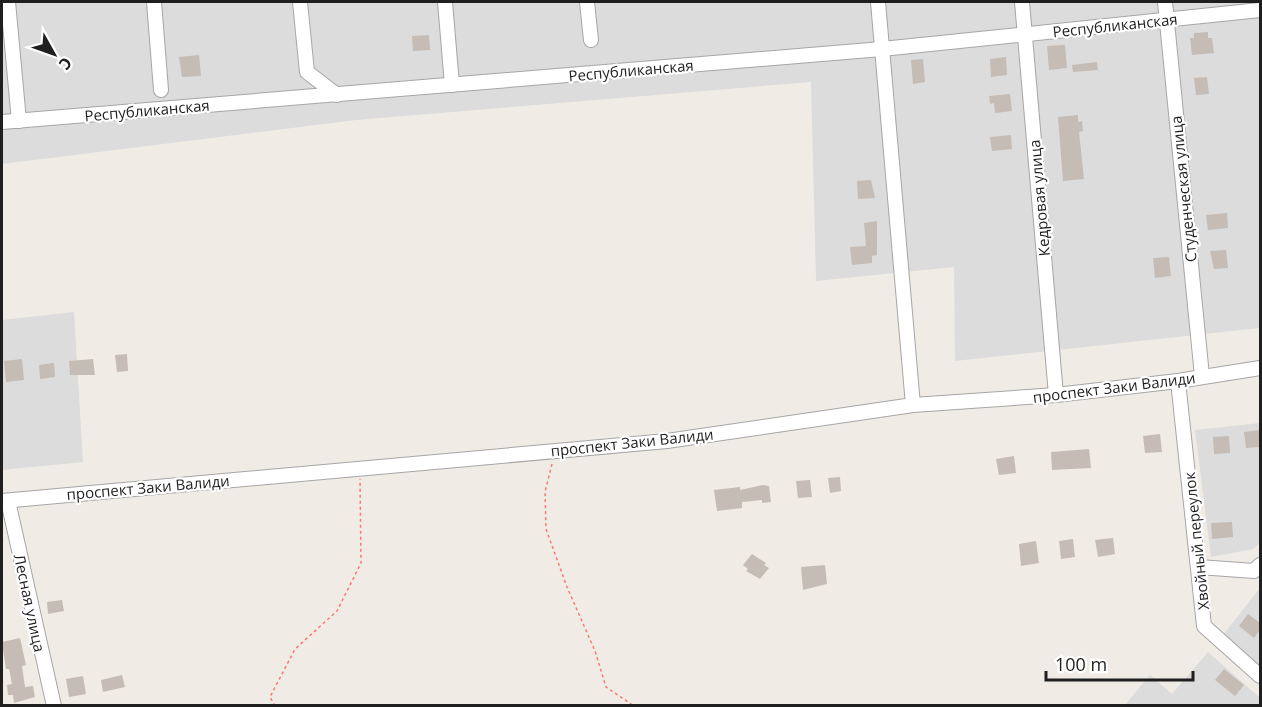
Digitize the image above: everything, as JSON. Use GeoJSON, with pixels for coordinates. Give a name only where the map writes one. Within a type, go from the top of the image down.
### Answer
{"type":"FeatureCollection","features":[{"type":"Feature","properties":{"kind":"street"},"geometry":{"type":"LineString","coordinates":[[8,2],[19,121]]}},
{"type":"Feature","properties":{"kind":"street"},"geometry":{"type":"LineString","coordinates":[[154,2],[161,90]]}},
{"type":"Feature","properties":{"kind":"street"},"geometry":{"type":"LineString","coordinates":[[300,2],[307,72],[337,94]]}},
{"type":"Feature","properties":{"kind":"street"},"geometry":{"type":"LineString","coordinates":[[445,2],[452,85]]}},
{"type":"Feature","properties":{"kind":"street"},"geometry":{"type":"LineString","coordinates":[[587,2],[591,40]]}},
{"type":"Feature","properties":{"kind":"street"},"geometry":{"type":"LineString","coordinates":[[878,2],[913,405]]}},
{"type":"Feature","properties":{"kind":"street","name":"Кедровая улица"},"geometry":{"type":"LineString","coordinates":[[1022,2],[1056,395]]}},
{"type":"Feature","properties":{"kind":"street","name":"Студенческая улица"},"geometry":{"type":"LineString","coordinates":[[1165,2],[1202,376]]}},
{"type":"Feature","properties":{"kind":"street","name":"Республиканская"},"geometry":{"type":"LineString","coordinates":[[2,122],[882,49],[1260,9]]}},
{"type":"Feature","properties":{"kind":"street","name":"проспект Заки Валиди"},"geometry":{"type":"LineString","coordinates":[[5,501],[360,467],[667,441],[913,405],[1056,395],[1178,381],[1260,368]]}},
{"type":"Feature","properties":{"kind":"street","name":"Хвойный переулок"},"geometry":{"type":"LineString","coordinates":[[1178,381],[1204,626],[1260,676]]}},
{"type":"Feature","properties":{"kind":"street","name":"Лесная улица"},"geometry":{"type":"LineString","coordinates":[[5,501],[54,705]]}},
{"type":"Feature","properties":{"kind":"street"},"geometry":{"type":"LineString","coordinates":[[1199,567],[1254,571],[1260,565]]}},
{"type":"Feature","properties":{"kind":"path"},"geometry":{"type":"LineString","coordinates":[[556,450],[545,492],[546,529],[567,587],[595,651],[606,687],[616,696],[634,705]]}},
{"type":"Feature","properties":{"kind":"path"},"geometry":{"type":"LineString","coordinates":[[275,705],[270,697],[295,649],[337,611],[360,563],[360,467]]}},
{"type":"Feature","properties":{"kind":"shaded area"},"geometry":{"type":"Polygon","coordinates":[[[2,2],[1260,2],[1260,328],[955,361],[954,267],[816,281],[811,82],[356,120],[2,164],[2,2]]]}},
{"type":"Feature","properties":{"kind":"shaded area"},"geometry":{"type":"Polygon","coordinates":[[[74,312],[83,462],[2,470],[2,320],[74,312]]]}},
{"type":"Feature","properties":{"kind":"shaded area"},"geometry":{"type":"Polygon","coordinates":[[[1260,423],[1260,543],[1253,549],[1211,557],[1195,430],[1260,423]]]}},
{"type":"Feature","properties":{"kind":"shaded area"},"geometry":{"type":"Polygon","coordinates":[[[1260,588],[1260,666],[1223,635],[1260,588]]]}},
{"type":"Feature","properties":{"kind":"shaded area"},"geometry":{"type":"Polygon","coordinates":[[[1208,652],[1260,698],[1260,705],[1124,706],[1150,675],[1172,694],[1208,652]]]}},
{"type":"Feature","properties":{"kind":"building"},"geometry":{"type":"Polygon","coordinates":[[[1208,32],[1208,38],[1212,38],[1214,53],[1192,55],[1190,38],[1194,38],[1194,33],[1208,32]]]}},
{"type":"Feature","properties":{"kind":"building"},"geometry":{"type":"Polygon","coordinates":[[[429,35],[430,50],[413,51],[412,36],[429,35]]]}},
{"type":"Feature","properties":{"kind":"building"},"geometry":{"type":"Polygon","coordinates":[[[1065,45],[1067,68],[1049,70],[1047,46],[1065,45]]]}},
{"type":"Feature","properties":{"kind":"building"},"geometry":{"type":"Polygon","coordinates":[[[199,55],[201,76],[182,77],[179,57],[199,55]]]}},
{"type":"Feature","properties":{"kind":"building"},"geometry":{"type":"Polygon","coordinates":[[[1006,57],[1007,75],[991,77],[990,59],[1006,57]]]}},
{"type":"Feature","properties":{"kind":"building"},"geometry":{"type":"Polygon","coordinates":[[[923,59],[925,82],[913,84],[911,60],[923,59]]]}},
{"type":"Feature","properties":{"kind":"building"},"geometry":{"type":"Polygon","coordinates":[[[1097,62],[1098,70],[1073,72],[1072,65],[1097,62]]]}},
{"type":"Feature","properties":{"kind":"building"},"geometry":{"type":"Polygon","coordinates":[[[1207,77],[1209,94],[1196,95],[1194,78],[1207,77]]]}},
{"type":"Feature","properties":{"kind":"building"},"geometry":{"type":"Polygon","coordinates":[[[1010,94],[1012,111],[995,113],[994,103],[990,104],[989,96],[1010,94]]]}},
{"type":"Feature","properties":{"kind":"building"},"geometry":{"type":"Polygon","coordinates":[[[1078,115],[1078,122],[1082,121],[1083,131],[1079,132],[1084,179],[1063,181],[1058,117],[1078,115]]]}},
{"type":"Feature","properties":{"kind":"building"},"geometry":{"type":"Polygon","coordinates":[[[1011,135],[1012,149],[992,151],[990,137],[1011,135]]]}},
{"type":"Feature","properties":{"kind":"building"},"geometry":{"type":"Polygon","coordinates":[[[871,180],[875,198],[858,199],[857,181],[871,180]]]}},
{"type":"Feature","properties":{"kind":"building"},"geometry":{"type":"Polygon","coordinates":[[[1227,213],[1228,228],[1208,230],[1206,215],[1227,213]]]}},
{"type":"Feature","properties":{"kind":"building"},"geometry":{"type":"Polygon","coordinates":[[[877,221],[877,255],[872,256],[872,263],[852,265],[850,247],[866,246],[864,223],[877,221]]]}},
{"type":"Feature","properties":{"kind":"building"},"geometry":{"type":"Polygon","coordinates":[[[1226,250],[1228,268],[1214,269],[1210,251],[1226,250]]]}},
{"type":"Feature","properties":{"kind":"building"},"geometry":{"type":"Polygon","coordinates":[[[1169,257],[1171,276],[1155,278],[1153,258],[1169,257]]]}},
{"type":"Feature","properties":{"kind":"building"},"geometry":{"type":"Polygon","coordinates":[[[127,354],[128,371],[117,372],[115,355],[127,354]]]}},
{"type":"Feature","properties":{"kind":"building"},"geometry":{"type":"Polygon","coordinates":[[[22,359],[24,380],[6,382],[4,361],[22,359]]]}},
{"type":"Feature","properties":{"kind":"building"},"geometry":{"type":"Polygon","coordinates":[[[93,359],[95,375],[70,375],[69,361],[93,359]]]}},
{"type":"Feature","properties":{"kind":"building"},"geometry":{"type":"Polygon","coordinates":[[[54,363],[55,377],[40,379],[39,365],[54,363]]]}},
{"type":"Feature","properties":{"kind":"building"},"geometry":{"type":"Polygon","coordinates":[[[1260,430],[1260,447],[1246,448],[1244,432],[1260,430]]]}},
{"type":"Feature","properties":{"kind":"building"},"geometry":{"type":"Polygon","coordinates":[[[1160,434],[1162,452],[1145,453],[1143,436],[1160,434]]]}},
{"type":"Feature","properties":{"kind":"building"},"geometry":{"type":"Polygon","coordinates":[[[1229,436],[1230,453],[1214,454],[1213,437],[1229,436]]]}},
{"type":"Feature","properties":{"kind":"building"},"geometry":{"type":"Polygon","coordinates":[[[1089,449],[1091,468],[1052,470],[1051,452],[1089,449]]]}},
{"type":"Feature","properties":{"kind":"building"},"geometry":{"type":"Polygon","coordinates":[[[1014,456],[1016,473],[999,475],[996,459],[1014,456]]]}},
{"type":"Feature","properties":{"kind":"building"},"geometry":{"type":"Polygon","coordinates":[[[840,477],[841,491],[830,493],[828,478],[840,477]]]}},
{"type":"Feature","properties":{"kind":"building"},"geometry":{"type":"Polygon","coordinates":[[[810,480],[812,497],[798,498],[796,481],[810,480]]]}},
{"type":"Feature","properties":{"kind":"building"},"geometry":{"type":"Polygon","coordinates":[[[763,485],[769,486],[771,502],[762,503],[762,500],[742,502],[742,508],[717,511],[714,490],[740,487],[740,490],[763,485]]]}},
{"type":"Feature","properties":{"kind":"building"},"geometry":{"type":"Polygon","coordinates":[[[1232,522],[1233,537],[1212,539],[1211,523],[1232,522]]]}},
{"type":"Feature","properties":{"kind":"building"},"geometry":{"type":"Polygon","coordinates":[[[1113,538],[1115,554],[1098,557],[1095,540],[1113,538]]]}},
{"type":"Feature","properties":{"kind":"building"},"geometry":{"type":"Polygon","coordinates":[[[1073,539],[1075,557],[1061,559],[1059,541],[1073,539]]]}},
{"type":"Feature","properties":{"kind":"building"},"geometry":{"type":"Polygon","coordinates":[[[1036,541],[1039,563],[1021,566],[1019,544],[1036,541]]]}},
{"type":"Feature","properties":{"kind":"building"},"geometry":{"type":"Polygon","coordinates":[[[752,554],[766,563],[764,565],[769,568],[760,579],[746,571],[748,569],[743,565],[752,554]]]}},
{"type":"Feature","properties":{"kind":"building"},"geometry":{"type":"Polygon","coordinates":[[[825,565],[827,584],[803,590],[801,567],[825,565]]]}},
{"type":"Feature","properties":{"kind":"building"},"geometry":{"type":"Polygon","coordinates":[[[62,600],[64,611],[48,614],[47,602],[62,600]]]}},
{"type":"Feature","properties":{"kind":"building"},"geometry":{"type":"Polygon","coordinates":[[[1248,614],[1260,623],[1260,630],[1254,638],[1239,626],[1248,614]]]}},
{"type":"Feature","properties":{"kind":"building"},"geometry":{"type":"Polygon","coordinates":[[[20,638],[26,665],[22,666],[25,687],[33,686],[35,697],[14,703],[13,695],[8,695],[7,685],[12,684],[9,669],[6,669],[2,642],[20,638]]]}},
{"type":"Feature","properties":{"kind":"building"},"geometry":{"type":"Polygon","coordinates":[[[1224,669],[1244,685],[1235,696],[1215,680],[1224,669]]]}},
{"type":"Feature","properties":{"kind":"building"},"geometry":{"type":"Polygon","coordinates":[[[122,675],[125,687],[103,692],[101,680],[122,675]]]}},
{"type":"Feature","properties":{"kind":"building"},"geometry":{"type":"Polygon","coordinates":[[[83,676],[86,694],[69,697],[66,679],[83,676]]]}}]}
